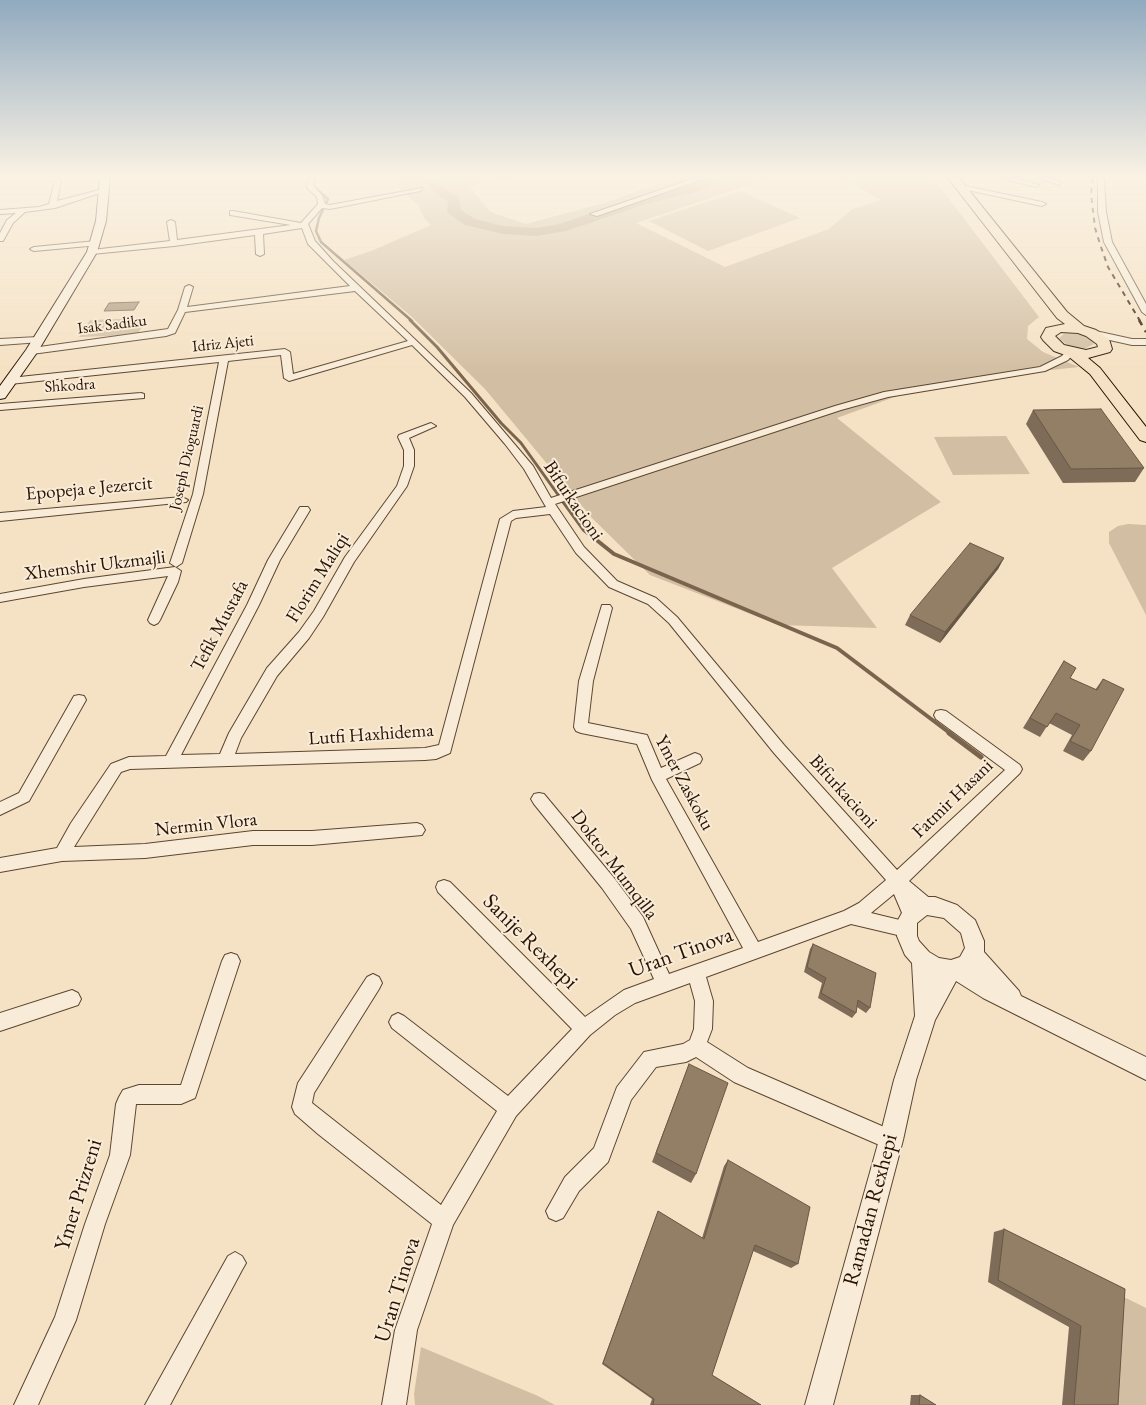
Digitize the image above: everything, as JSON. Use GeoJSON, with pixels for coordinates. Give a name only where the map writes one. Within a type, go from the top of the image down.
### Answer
{"type":"FeatureCollection","features":[{"type":"Feature","properties":{"kind":"main road"},"geometry":{"type":"LineString","coordinates":[[0,394],[32,351],[95,244]]}},
{"type":"Feature","properties":{"kind":"main road"},"geometry":{"type":"LineString","coordinates":[[996,244],[1052,317],[1055,329]]}},
{"type":"Feature","properties":{"kind":"main road"},"geometry":{"type":"LineString","coordinates":[[1005,244],[1062,316],[1085,331],[1101,338],[1101,365],[1146,422]]}},
{"type":"Feature","properties":{"kind":"main road"},"geometry":{"type":"LineString","coordinates":[[1085,331],[1066,328],[1055,329],[1049,334],[1050,341],[1059,348],[1071,352],[1086,354],[1102,349]]}},
{"type":"Feature","properties":{"kind":"main road"},"geometry":{"type":"LineString","coordinates":[[1071,352],[1095,371],[1146,437]]}},
{"type":"Feature","properties":{"kind":"street"},"geometry":{"type":"LineString","coordinates":[[34,249],[177,244]]}},
{"type":"Feature","properties":{"kind":"street"},"geometry":{"type":"LineString","coordinates":[[259,244],[260,254]]}},
{"type":"Feature","properties":{"kind":"street","name":"Bifurkacioni"},"geometry":{"type":"LineString","coordinates":[[313,244],[468,395],[529,468],[580,550],[613,584],[652,601],[673,620],[779,749],[897,880]]}},
{"type":"Feature","properties":{"kind":"street"},"geometry":{"type":"LineString","coordinates":[[1109,244],[1146,312]]}},
{"type":"Feature","properties":{"kind":"street","name":"Isak Sadiku"},"geometry":{"type":"LineString","coordinates":[[32,351],[172,331],[182,310],[189,287]]}},
{"type":"Feature","properties":{"kind":"street"},"geometry":{"type":"LineString","coordinates":[[182,310],[356,288]]}},
{"type":"Feature","properties":{"kind":"street"},"geometry":{"type":"LineString","coordinates":[[1085,331],[1132,342]]}},
{"type":"Feature","properties":{"kind":"street"},"geometry":{"type":"LineString","coordinates":[[0,342],[38,340]]}},
{"type":"Feature","properties":{"kind":"street","name":"Idriz Ajeti"},"geometry":{"type":"LineString","coordinates":[[6,384],[285,352],[289,378],[413,342]]}},
{"type":"Feature","properties":{"kind":"street"},"geometry":{"type":"LineString","coordinates":[[1102,349],[1132,342],[1146,342]]}},
{"type":"Feature","properties":{"kind":"street"},"geometry":{"type":"LineString","coordinates":[[552,504],[567,496],[846,405],[887,394],[1042,369],[1065,358],[1071,352]]}},
{"type":"Feature","properties":{"kind":"street","name":"Joseph Dioguardi"},"geometry":{"type":"LineString","coordinates":[[176,562],[198,494],[224,360]]}},
{"type":"Feature","properties":{"kind":"street","name":"Shkodra"},"geometry":{"type":"LineString","coordinates":[[0,407],[141,396]]}},
{"type":"Feature","properties":{"kind":"street","name":"Florim Maliqi"},"geometry":{"type":"LineString","coordinates":[[225,761],[234,737],[272,672],[304,636],[350,560],[402,486],[409,466],[409,450],[403,437],[431,426]]}},
{"type":"Feature","properties":{"kind":"street","name":"Epopeja e Jezercit"},"geometry":{"type":"LineString","coordinates":[[0,518],[182,500]]}},
{"type":"Feature","properties":{"kind":"street","name":"Lutfi Haxhidema"},"geometry":{"type":"LineString","coordinates":[[62,854],[76,828],[116,768],[129,763],[425,754],[436,753],[445,749],[506,519],[513,515],[552,504]]}},
{"type":"Feature","properties":{"kind":"street","name":"Tefik Mustafa"},"geometry":{"type":"LineString","coordinates":[[172,761],[253,605],[274,560],[304,510]]}},
{"type":"Feature","properties":{"kind":"street","name":"Xhemshir Ukzmajli"},"geometry":{"type":"LineString","coordinates":[[0,598],[84,583],[175,571],[172,582],[154,620]]}},
{"type":"Feature","properties":{"kind":"street","name":"Ymer Zaskoku"},"geometry":{"type":"LineString","coordinates":[[606,608],[586,681],[581,727],[642,739],[657,776],[754,952]]}},
{"type":"Feature","properties":{"kind":"street"},"geometry":{"type":"LineString","coordinates":[[0,808],[24,797],[79,700]]}},
{"type":"Feature","properties":{"kind":"street","name":"Fatmir Hasani"},"geometry":{"type":"LineString","coordinates":[[897,880],[1015,769],[941,715]]}},
{"type":"Feature","properties":{"kind":"street"},"geometry":{"type":"LineString","coordinates":[[657,776],[695,759]]}},
{"type":"Feature","properties":{"kind":"street","name":"Doktor Mumqilla"},"geometry":{"type":"LineString","coordinates":[[539,799],[608,883],[637,923],[666,984]]}},
{"type":"Feature","properties":{"kind":"street","name":"Nermin Vlora"},"geometry":{"type":"LineString","coordinates":[[0,864],[62,854],[145,851],[253,838],[312,838],[417,830]]}},
{"type":"Feature","properties":{"kind":"street"},"geometry":{"type":"LineString","coordinates":[[850,916],[865,908],[897,880],[915,917]]}},
{"type":"Feature","properties":{"kind":"street","name":"Sanije Rexhepi"},"geometry":{"type":"LineString","coordinates":[[444,887],[584,1029]]}},
{"type":"Feature","properties":{"kind":"street"},"geometry":{"type":"LineString","coordinates":[[850,916],[915,917],[935,906],[950,911],[963,921],[974,941],[973,955],[1015,1002]]}},
{"type":"Feature","properties":{"kind":"street","name":"Uran Tinova"},"geometry":{"type":"LineString","coordinates":[[394,1405],[406,1330],[444,1220],[509,1109],[584,1029],[608,1009],[630,996],[850,916]]}},
{"type":"Feature","properties":{"kind":"street","name":"Ramadan Rexhepi"},"geometry":{"type":"LineString","coordinates":[[915,917],[912,948],[922,959],[926,1016]]}},
{"type":"Feature","properties":{"kind":"street","name":"Ramadan Rexhepi"},"geometry":{"type":"LineString","coordinates":[[819,1405],[891,1140],[905,1080],[926,1016],[953,969],[966,964],[973,955]]}},
{"type":"Feature","properties":{"kind":"street"},"geometry":{"type":"LineString","coordinates":[[922,959],[936,967],[953,969],[990,991],[1146,1068]]}},
{"type":"Feature","properties":{"kind":"street","name":"Ymer Prizreni"},"geometry":{"type":"LineString","coordinates":[[26,1405],[65,1320],[95,1224],[120,1155],[126,1104],[130,1097],[139,1094],[181,1095],[188,1091],[231,961]]}},
{"type":"Feature","properties":{"kind":"street"},"geometry":{"type":"LineString","coordinates":[[556,1211],[572,1184],[589,1164],[601,1156],[624,1094],[651,1059],[686,1053],[696,1046],[703,1029],[704,1001],[696,972]]}},
{"type":"Feature","properties":{"kind":"street","name":"Uran Tinova"},"geometry":{"type":"LineString","coordinates":[[373,983],[306,1090],[302,1107],[444,1220]]}},
{"type":"Feature","properties":{"kind":"street"},"geometry":{"type":"LineString","coordinates":[[0,1022],[72,999]]}},
{"type":"Feature","properties":{"kind":"street"},"geometry":{"type":"LineString","coordinates":[[398,1022],[509,1109]]}},
{"type":"Feature","properties":{"kind":"street"},"geometry":{"type":"LineString","coordinates":[[696,1046],[741,1075],[891,1140]]}},
{"type":"Feature","properties":{"kind":"street"},"geometry":{"type":"LineString","coordinates":[[156,1405],[219,1295],[235,1262]]}},
{"type":"Feature","properties":{"kind":"shaded area"},"geometry":{"type":"Polygon","coordinates":[[[388,244],[678,244],[725,267],[789,244],[983,244],[1039,317],[1028,326],[1027,339],[1043,352],[1079,367],[967,379],[908,392],[837,418],[941,502],[832,568],[877,628],[779,625],[650,575],[592,518],[485,389],[412,317],[344,260],[388,244]]]}},
{"type":"Feature","properties":{"kind":"shaded area"},"geometry":{"type":"Polygon","coordinates":[[[693,244],[729,244],[708,251],[693,244]]]}},
{"type":"Feature","properties":{"kind":"shaded area"},"geometry":{"type":"Polygon","coordinates":[[[139,302],[134,310],[104,311],[109,303],[139,302]]]}},
{"type":"Feature","properties":{"kind":"shaded area"},"geometry":{"type":"Polygon","coordinates":[[[147,318],[137,335],[79,337],[90,320],[147,318]]]}},
{"type":"Feature","properties":{"kind":"shaded area"},"geometry":{"type":"Polygon","coordinates":[[[1065,333],[1087,336],[1094,344],[1084,349],[1068,346],[1059,338],[1065,333]]]}},
{"type":"Feature","properties":{"kind":"shaded area"},"geometry":{"type":"Polygon","coordinates":[[[1006,436],[1030,474],[953,475],[934,437],[1006,436]]]}},
{"type":"Feature","properties":{"kind":"shaded area"},"geometry":{"type":"Polygon","coordinates":[[[1128,524],[1146,525],[1146,615],[1109,543],[1109,532],[1118,526],[1128,524]]]}},
{"type":"Feature","properties":{"kind":"shaded area"},"geometry":{"type":"Polygon","coordinates":[[[1112,1291],[1146,1308],[1146,1405],[1104,1405],[1112,1291]]]}},
{"type":"Feature","properties":{"kind":"shaded area"},"geometry":{"type":"Polygon","coordinates":[[[421,1347],[538,1396],[555,1405],[415,1405],[414,1394],[421,1347]]]}},
{"type":"Feature","properties":{"kind":"building"},"geometry":{"type":"Polygon","coordinates":[[[1101,409],[1144,468],[1071,469],[1033,410],[1101,409]]]}},
{"type":"Feature","properties":{"kind":"building"},"geometry":{"type":"Polygon","coordinates":[[[970,543],[1004,558],[945,632],[910,615],[970,543]]]}},
{"type":"Feature","properties":{"kind":"building"},"geometry":{"type":"Polygon","coordinates":[[[1064,661],[1076,668],[1070,678],[1097,690],[1103,679],[1124,689],[1091,751],[1070,741],[1080,725],[1056,713],[1047,727],[1030,718],[1064,661]]]}},
{"type":"Feature","properties":{"kind":"building"},"geometry":{"type":"Polygon","coordinates":[[[813,944],[876,973],[870,1008],[858,1000],[856,1013],[821,993],[826,978],[807,967],[813,944]]]}},
{"type":"Feature","properties":{"kind":"building"},"geometry":{"type":"Polygon","coordinates":[[[689,1064],[728,1083],[696,1174],[656,1153],[689,1064]]]}},
{"type":"Feature","properties":{"kind":"building"},"geometry":{"type":"Polygon","coordinates":[[[728,1160],[810,1207],[798,1264],[755,1245],[712,1375],[761,1405],[653,1405],[654,1399],[603,1363],[658,1211],[704,1239],[728,1160]]]}},
{"type":"Feature","properties":{"kind":"building"},"geometry":{"type":"Polygon","coordinates":[[[1004,1229],[1125,1289],[1118,1405],[1074,1405],[1081,1326],[998,1280],[1004,1229]]]}},
{"type":"Feature","properties":{"kind":"building"},"geometry":{"type":"Polygon","coordinates":[[[920,1395],[936,1405],[919,1405],[920,1395]]]}},
{"type":"Feature","properties":{"kind":"waterway"},"geometry":{"type":"LineString","coordinates":[[323,244],[412,321]]}},
{"type":"Feature","properties":{"kind":"waterway"},"geometry":{"type":"LineString","coordinates":[[410,320],[437,347],[501,423],[521,443],[564,503]]}},
{"type":"Feature","properties":{"kind":"waterway"},"geometry":{"type":"LineString","coordinates":[[563,501],[584,530],[614,554],[837,648],[951,734]]}},
{"type":"Feature","properties":{"kind":"waterway"},"geometry":{"type":"LineString","coordinates":[[949,733],[981,757]]}},
{"type":"Feature","properties":{"kind":"railway"},"geometry":{"type":"LineString","coordinates":[[1100,244],[1108,267],[1140,321]]}},
{"type":"Feature","properties":{"kind":"railway"},"geometry":{"type":"LineString","coordinates":[[1139,320],[1146,332]]}}]}
